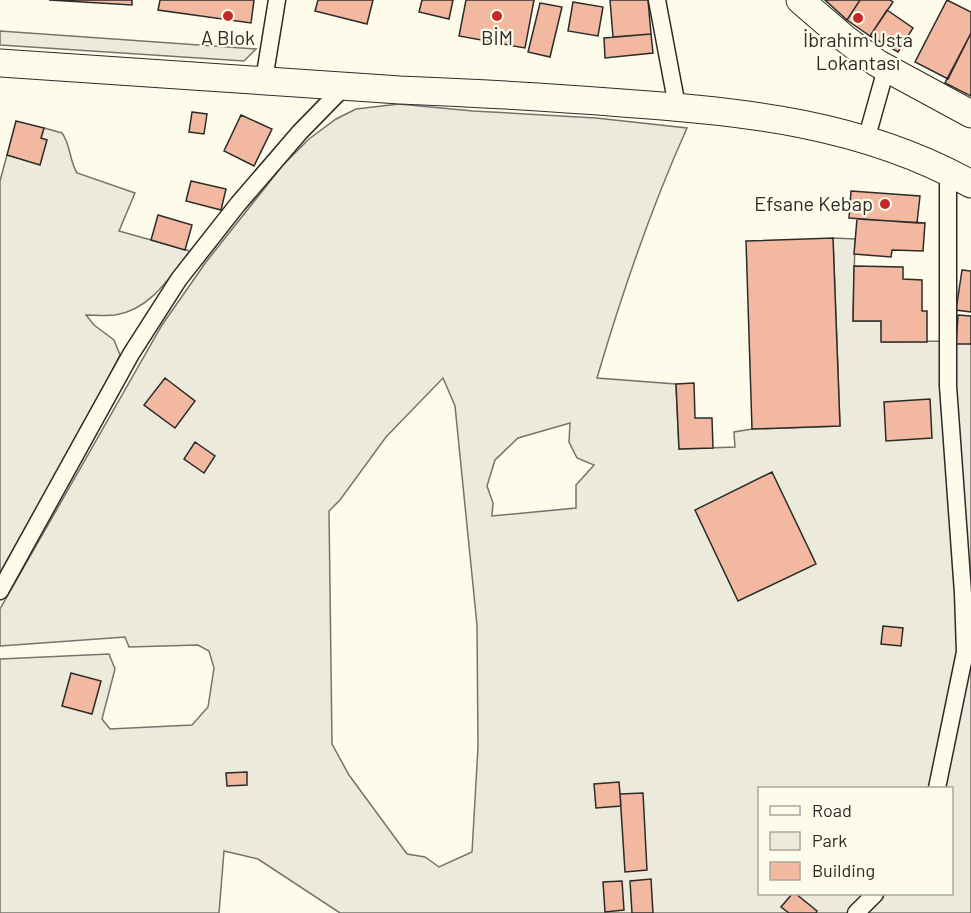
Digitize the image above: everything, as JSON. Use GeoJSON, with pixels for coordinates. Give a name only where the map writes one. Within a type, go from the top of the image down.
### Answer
{"type":"FeatureCollection","features":[{"type":"Feature","properties":{"kind":"main road"},"geometry":{"type":"LineString","coordinates":[[800,0],[843,37],[886,69],[971,114]]}},
{"type":"Feature","properties":{"kind":"main road"},"geometry":{"type":"LineString","coordinates":[[0,63],[344,87],[677,106],[755,115],[826,129],[866,140],[900,151],[959,178]]}},
{"type":"Feature","properties":{"kind":"street"},"geometry":{"type":"LineString","coordinates":[[264,80],[277,0]]}},
{"type":"Feature","properties":{"kind":"street"},"geometry":{"type":"LineString","coordinates":[[657,0],[677,106]]}},
{"type":"Feature","properties":{"kind":"street"},"geometry":{"type":"LineString","coordinates":[[866,140],[886,69]]}},
{"type":"Feature","properties":{"kind":"street"},"geometry":{"type":"LineString","coordinates":[[0,591],[131,354],[179,279],[238,204],[300,132],[344,87]]}},
{"type":"Feature","properties":{"kind":"street"},"geometry":{"type":"LineString","coordinates":[[937,787],[965,652],[948,386],[959,178]]}},
{"type":"Feature","properties":{"kind":"street"},"geometry":{"type":"LineString","coordinates":[[856,913],[874,895]]}},
{"type":"Feature","properties":{"kind":"green space"},"geometry":{"type":"Polygon","coordinates":[[[0,31],[256,49],[244,61],[0,45],[0,31]]]}},
{"type":"Feature","properties":{"kind":"green space"},"geometry":{"type":"Polygon","coordinates":[[[399,104],[596,118],[687,128],[638,251],[597,378],[676,384],[679,449],[735,447],[734,432],[752,429],[840,426],[833,238],[855,239],[853,321],[881,321],[882,342],[948,341],[971,344],[971,913],[340,913],[258,859],[224,851],[219,913],[0,913],[0,659],[109,654],[115,669],[102,719],[110,729],[192,725],[208,707],[214,668],[209,651],[198,645],[129,647],[125,637],[0,646],[0,609],[162,325],[206,262],[283,165],[309,139],[336,119],[356,109],[399,104]],[[443,378],[386,437],[340,500],[329,511],[332,744],[349,775],[407,854],[425,857],[439,867],[472,852],[478,747],[477,625],[455,406],[443,378]],[[570,423],[518,438],[495,460],[487,486],[493,503],[492,516],[576,508],[576,485],[594,465],[577,458],[569,442],[570,423]]]}},
{"type":"Feature","properties":{"kind":"green space"},"geometry":{"type":"Polygon","coordinates":[[[44,128],[62,133],[77,173],[135,193],[119,231],[190,251],[158,291],[139,307],[115,315],[86,315],[94,325],[114,340],[120,355],[0,574],[0,181],[7,155],[40,164],[46,140],[41,138],[44,128]]]}},
{"type":"Feature","properties":{"kind":"building"},"geometry":{"type":"Polygon","coordinates":[[[49,0],[132,0],[132,5],[49,0]]]}},
{"type":"Feature","properties":{"kind":"building","name":"A Blok"},"geometry":{"type":"Polygon","coordinates":[[[160,0],[254,0],[251,23],[158,10],[160,0]]]}},
{"type":"Feature","properties":{"kind":"building"},"geometry":{"type":"Polygon","coordinates":[[[318,0],[373,0],[367,24],[315,11],[318,0]]]}},
{"type":"Feature","properties":{"kind":"building"},"geometry":{"type":"Polygon","coordinates":[[[422,0],[453,0],[449,19],[419,12],[422,0]]]}},
{"type":"Feature","properties":{"kind":"building"},"geometry":{"type":"Polygon","coordinates":[[[466,0],[534,0],[525,48],[459,36],[466,0]]]}},
{"type":"Feature","properties":{"kind":"building"},"geometry":{"type":"Polygon","coordinates":[[[610,0],[648,0],[651,34],[613,37],[610,0]]]}},
{"type":"Feature","properties":{"kind":"building"},"geometry":{"type":"Polygon","coordinates":[[[825,0],[860,0],[847,20],[825,0]]]}},
{"type":"Feature","properties":{"kind":"building"},"geometry":{"type":"Polygon","coordinates":[[[860,0],[890,0],[893,2],[870,36],[847,20],[860,0]]]}},
{"type":"Feature","properties":{"kind":"building"},"geometry":{"type":"Polygon","coordinates":[[[947,0],[971,12],[971,33],[948,79],[915,62],[947,0]]]}},
{"type":"Feature","properties":{"kind":"building"},"geometry":{"type":"Polygon","coordinates":[[[573,2],[603,7],[598,36],[568,31],[573,2]]]}},
{"type":"Feature","properties":{"kind":"building"},"geometry":{"type":"Polygon","coordinates":[[[540,3],[562,7],[550,57],[528,52],[540,3]]]}},
{"type":"Feature","properties":{"kind":"building"},"geometry":{"type":"Polygon","coordinates":[[[887,10],[913,28],[898,52],[870,36],[887,10]]]}},
{"type":"Feature","properties":{"kind":"building"},"geometry":{"type":"Polygon","coordinates":[[[971,33],[971,96],[945,83],[971,33]]]}},
{"type":"Feature","properties":{"kind":"building"},"geometry":{"type":"Polygon","coordinates":[[[651,34],[653,53],[605,58],[604,38],[651,34]]]}},
{"type":"Feature","properties":{"kind":"building"},"geometry":{"type":"Polygon","coordinates":[[[192,112],[207,114],[204,134],[189,132],[192,112]]]}},
{"type":"Feature","properties":{"kind":"building"},"geometry":{"type":"Polygon","coordinates":[[[241,115],[272,129],[254,166],[224,151],[241,115]]]}},
{"type":"Feature","properties":{"kind":"building"},"geometry":{"type":"Polygon","coordinates":[[[16,121],[44,128],[41,138],[47,140],[40,165],[7,155],[16,121]]]}},
{"type":"Feature","properties":{"kind":"building"},"geometry":{"type":"Polygon","coordinates":[[[191,181],[226,189],[221,210],[186,201],[191,181]]]}},
{"type":"Feature","properties":{"kind":"building"},"geometry":{"type":"Polygon","coordinates":[[[851,191],[920,196],[917,223],[849,218],[851,191]]]}},
{"type":"Feature","properties":{"kind":"building"},"geometry":{"type":"Polygon","coordinates":[[[158,215],[192,225],[185,250],[151,240],[158,215]]]}},
{"type":"Feature","properties":{"kind":"building"},"geometry":{"type":"Polygon","coordinates":[[[857,219],[925,223],[923,251],[892,250],[891,257],[854,254],[857,219]]]}},
{"type":"Feature","properties":{"kind":"building"},"geometry":{"type":"Polygon","coordinates":[[[833,238],[840,426],[752,429],[746,241],[833,238]]]}},
{"type":"Feature","properties":{"kind":"building"},"geometry":{"type":"Polygon","coordinates":[[[854,266],[903,267],[903,279],[922,280],[922,311],[927,311],[927,342],[881,342],[881,321],[853,321],[854,266]]]}},
{"type":"Feature","properties":{"kind":"building"},"geometry":{"type":"Polygon","coordinates":[[[962,270],[971,271],[971,312],[956,310],[962,270]]]}},
{"type":"Feature","properties":{"kind":"building"},"geometry":{"type":"Polygon","coordinates":[[[958,315],[971,316],[971,344],[956,344],[958,315]]]}},
{"type":"Feature","properties":{"kind":"building"},"geometry":{"type":"Polygon","coordinates":[[[165,378],[195,401],[175,428],[144,405],[165,378]]]}},
{"type":"Feature","properties":{"kind":"building"},"geometry":{"type":"Polygon","coordinates":[[[694,383],[695,418],[712,418],[713,448],[679,449],[676,384],[694,383]]]}},
{"type":"Feature","properties":{"kind":"building"},"geometry":{"type":"Polygon","coordinates":[[[930,399],[932,438],[886,441],[884,402],[930,399]]]}},
{"type":"Feature","properties":{"kind":"building"},"geometry":{"type":"Polygon","coordinates":[[[195,442],[215,456],[204,473],[184,459],[195,442]]]}},
{"type":"Feature","properties":{"kind":"building"},"geometry":{"type":"Polygon","coordinates":[[[772,472],[816,564],[738,601],[695,510],[772,472]]]}},
{"type":"Feature","properties":{"kind":"building"},"geometry":{"type":"Polygon","coordinates":[[[883,626],[903,628],[901,646],[881,644],[883,626]]]}},
{"type":"Feature","properties":{"kind":"building"},"geometry":{"type":"Polygon","coordinates":[[[71,673],[101,681],[92,714],[62,706],[71,673]]]}},
{"type":"Feature","properties":{"kind":"building"},"geometry":{"type":"Polygon","coordinates":[[[247,772],[247,785],[227,786],[226,773],[247,772]]]}},
{"type":"Feature","properties":{"kind":"building"},"geometry":{"type":"Polygon","coordinates":[[[619,782],[621,806],[596,808],[594,784],[619,782]]]}},
{"type":"Feature","properties":{"kind":"building"},"geometry":{"type":"Polygon","coordinates":[[[643,793],[647,870],[625,872],[620,794],[643,793]]]}},
{"type":"Feature","properties":{"kind":"building"},"geometry":{"type":"Polygon","coordinates":[[[651,879],[653,913],[632,913],[630,881],[651,879]]]}},
{"type":"Feature","properties":{"kind":"building"},"geometry":{"type":"Polygon","coordinates":[[[622,881],[624,910],[605,912],[603,882],[622,881]]]}},
{"type":"Feature","properties":{"kind":"building"},"geometry":{"type":"Polygon","coordinates":[[[791,895],[797,895],[817,911],[816,913],[789,913],[781,907],[791,895]]]}},
{"type":"Feature","properties":{"kind":"place","name":"A Blok"},"geometry":{"type":"Point","coordinates":[228,16]}},
{"type":"Feature","properties":{"kind":"place","name":"BİM"},"geometry":{"type":"Point","coordinates":[497,16]}},
{"type":"Feature","properties":{"kind":"place","name":"İbrahim Usta Lokantası"},"geometry":{"type":"Point","coordinates":[858,18]}},
{"type":"Feature","properties":{"kind":"place","name":"Efsane Kebap"},"geometry":{"type":"Point","coordinates":[885,204]}}]}
